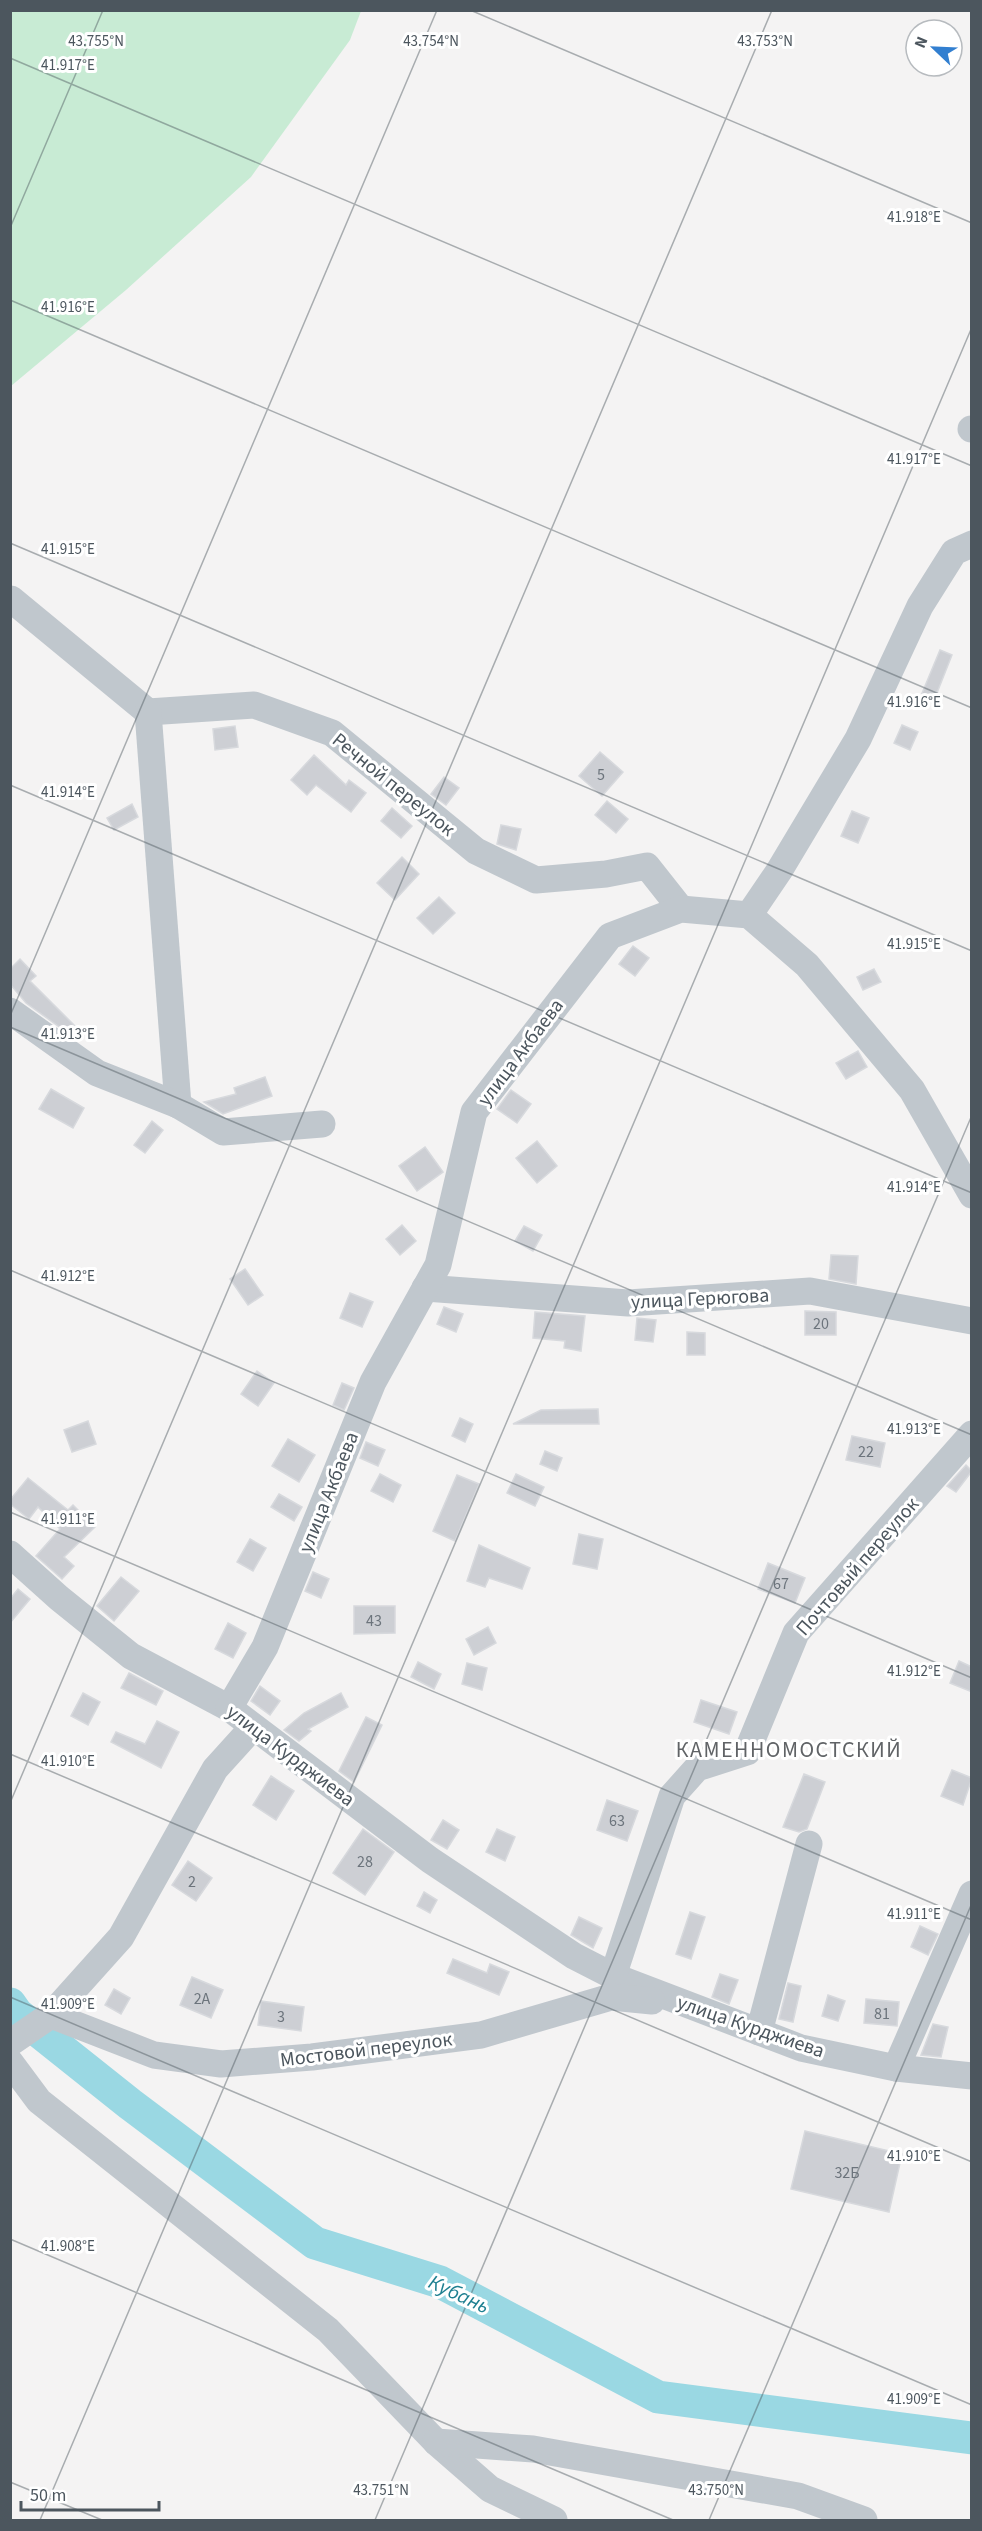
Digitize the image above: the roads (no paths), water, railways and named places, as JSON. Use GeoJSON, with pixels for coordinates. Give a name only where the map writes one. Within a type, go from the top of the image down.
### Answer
{"type":"FeatureCollection","features":[{"type":"Feature","properties":{"kind":"street"},"geometry":{"type":"LineString","coordinates":[[972,544],[954,552],[920,606],[858,739],[779,871],[749,915],[807,964],[912,1090],[972,1195]]}},
{"type":"Feature","properties":{"kind":"street"},"geometry":{"type":"LineString","coordinates":[[11,598],[148,712],[178,1105]]}},
{"type":"Feature","properties":{"kind":"street","name":"Речной переулок"},"geometry":{"type":"LineString","coordinates":[[148,712],[254,705],[332,732],[476,851],[536,880],[606,874],[647,866],[681,909]]}},
{"type":"Feature","properties":{"kind":"street","name":"улица Акбаева"},"geometry":{"type":"LineString","coordinates":[[229,1708],[265,1647],[373,1382],[438,1265],[474,1112],[610,936],[681,909],[749,915]]}},
{"type":"Feature","properties":{"kind":"street"},"geometry":{"type":"LineString","coordinates":[[10,1011],[97,1073],[178,1105],[223,1131],[322,1124]]}},
{"type":"Feature","properties":{"kind":"street","name":"улица Герюгова"},"geometry":{"type":"LineString","coordinates":[[425,1288],[628,1303],[810,1291],[972,1321]]}},
{"type":"Feature","properties":{"kind":"street","name":"Почтовый переулок"},"geometry":{"type":"LineString","coordinates":[[613,1976],[672,1796],[698,1768],[747,1752],[796,1633],[972,1434]]}},
{"type":"Feature","properties":{"kind":"street","name":"улица Курджиева"},"geometry":{"type":"LineString","coordinates":[[10,1554],[59,1598],[131,1656],[229,1708],[430,1860],[574,1956],[613,1976],[801,2048],[896,2068],[972,2076]]}},
{"type":"Feature","properties":{"kind":"street"},"geometry":{"type":"LineString","coordinates":[[10,2043],[51,2015],[121,1936],[215,1769],[253,1727]]}},
{"type":"Feature","properties":{"kind":"street"},"geometry":{"type":"LineString","coordinates":[[759,2032],[809,1844]]}},
{"type":"Feature","properties":{"kind":"street"},"geometry":{"type":"LineString","coordinates":[[896,2068],[972,1894]]}},
{"type":"Feature","properties":{"kind":"street"},"geometry":{"type":"LineString","coordinates":[[568,2007],[584,1988],[587,1965],[574,1956]]}},
{"type":"Feature","properties":{"kind":"street","name":"Мостовой переулок"},"geometry":{"type":"LineString","coordinates":[[51,2015],[154,2055],[221,2064],[312,2057],[482,2035],[568,2007],[611,1997],[684,2004]]}},
{"type":"Feature","properties":{"kind":"street"},"geometry":{"type":"LineString","coordinates":[[10,2061],[39,2101],[328,2330],[436,2442],[490,2489],[554,2520]]}},
{"type":"Feature","properties":{"kind":"street"},"geometry":{"type":"LineString","coordinates":[[436,2442],[533,2449],[798,2496],[864,2520]]}},
{"type":"Feature","properties":{"kind":"waterway","name":"Кубань"},"geometry":{"type":"LineString","coordinates":[[10,2004],[17,2014],[130,2104],[315,2243],[440,2282],[658,2397],[972,2438]]}},
{"type":"Feature","properties":{"kind":"district","name":"КАМЕННОМОСТСКИЙ"},"geometry":{"type":"Point","coordinates":[789,1749]}}]}
